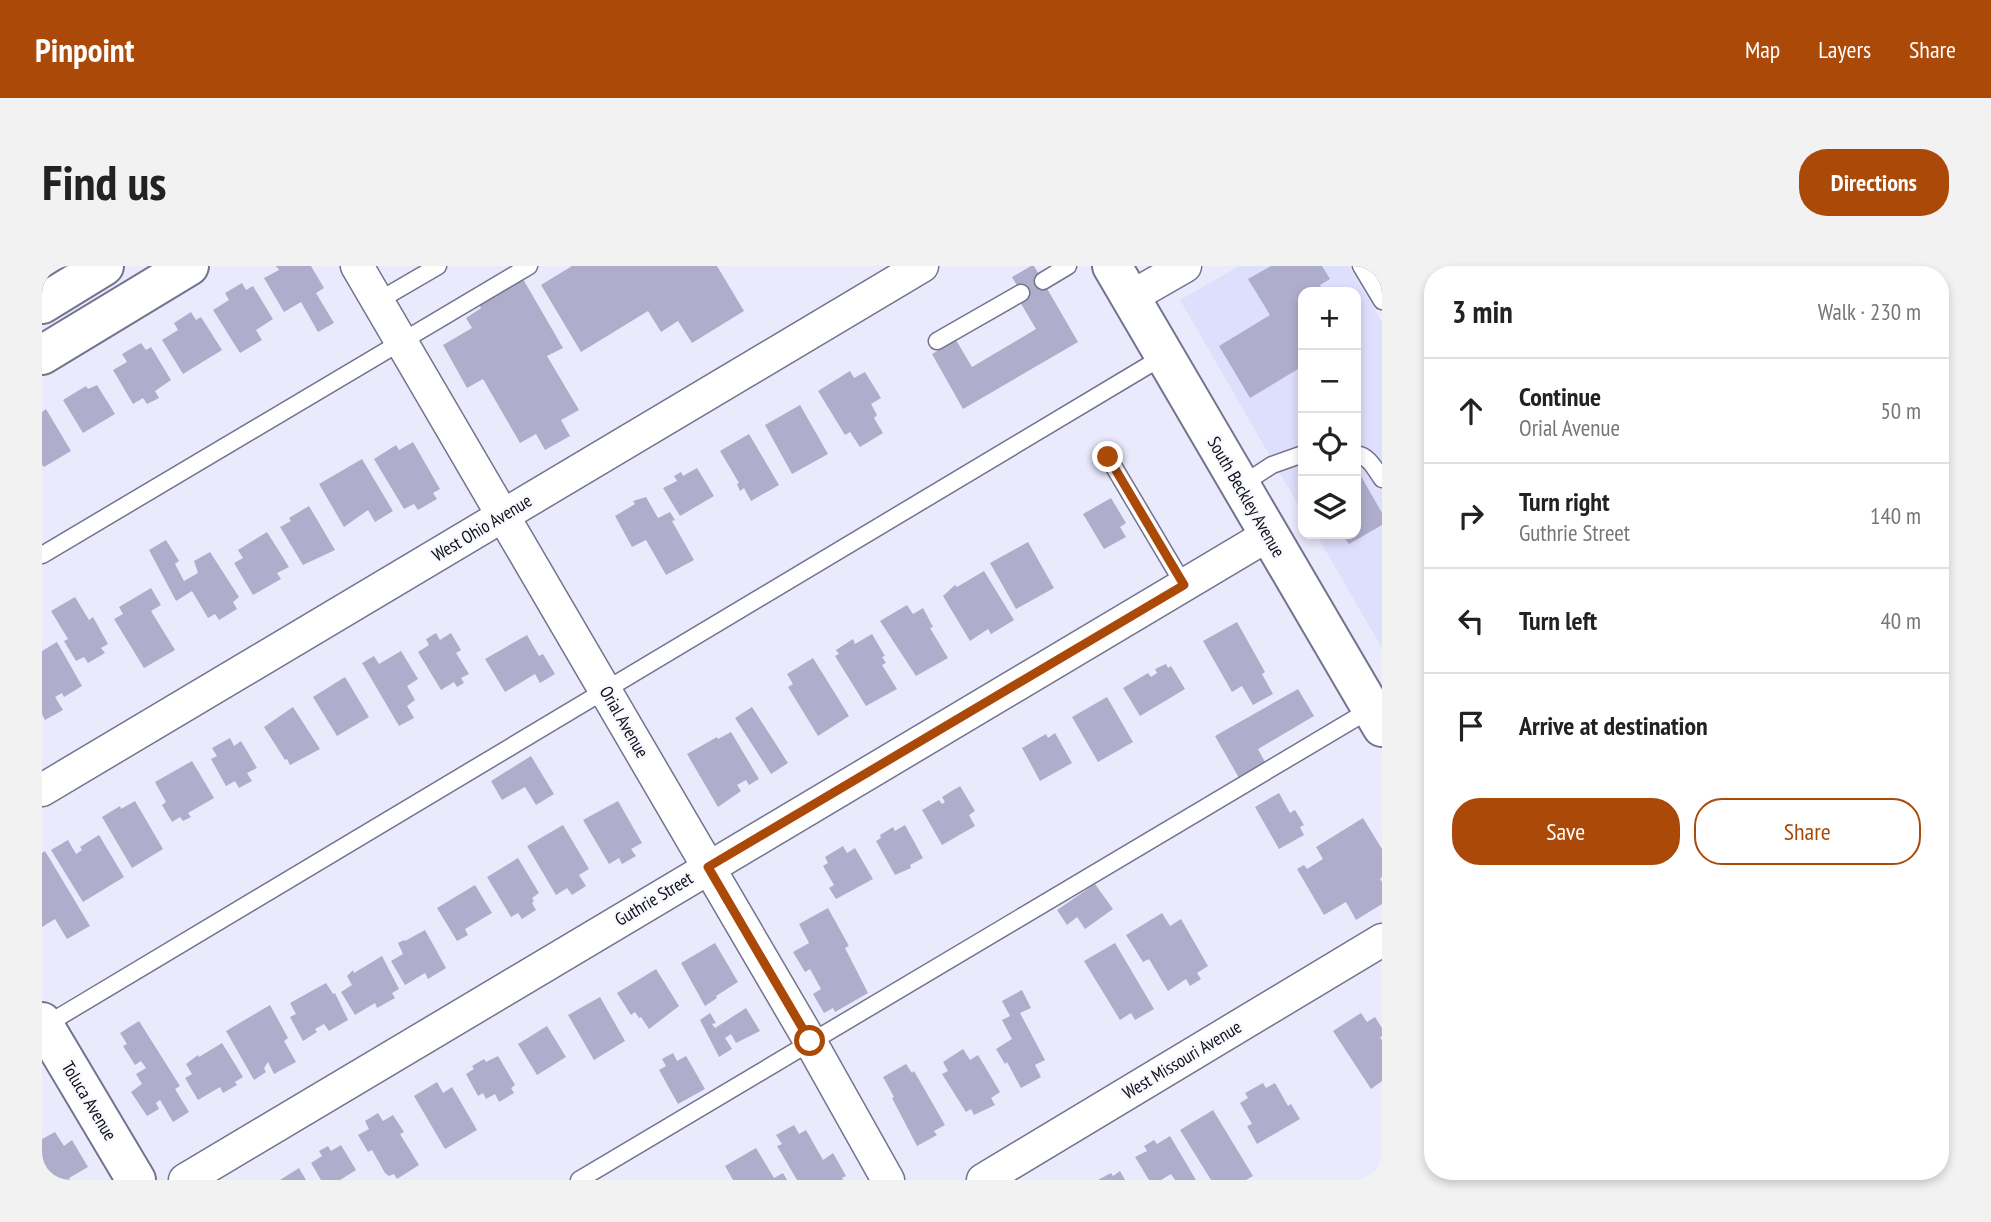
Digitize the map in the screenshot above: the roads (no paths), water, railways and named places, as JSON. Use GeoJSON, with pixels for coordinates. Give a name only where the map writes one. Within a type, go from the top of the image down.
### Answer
{"type":"FeatureCollection","features":[{"type":"Feature","properties":{"kind":"street"},"geometry":{"type":"LineString","coordinates":[[46,294],[104,266]]}},
{"type":"Feature","properties":{"kind":"street"},"geometry":{"type":"LineString","coordinates":[[42,355],[189,266]]}},
{"type":"Feature","properties":{"kind":"street","name":"Orial Avenue"},"geometry":{"type":"LineString","coordinates":[[357,266],[810,1041],[888,1180]]}},
{"type":"Feature","properties":{"kind":"street","name":"West Ohio Avenue"},"geometry":{"type":"LineString","coordinates":[[42,790],[922,266]]}},
{"type":"Feature","properties":{"kind":"street"},"geometry":{"type":"LineString","coordinates":[[1121,282],[1185,266]]}},
{"type":"Feature","properties":{"kind":"street","name":"South Beckley Avenue"},"geometry":{"type":"LineString","coordinates":[[1121,282],[1377,718]]}},
{"type":"Feature","properties":{"kind":"street","name":"Guthrie Street"},"geometry":{"type":"LineString","coordinates":[[185,1180],[1268,535]]}},
{"type":"Feature","properties":{"kind":"street","name":"West Missouri Avenue"},"geometry":{"type":"LineString","coordinates":[[983,1180],[1382,940]]}},
{"type":"Feature","properties":{"kind":"street","name":"Toluca Avenue"},"geometry":{"type":"LineString","coordinates":[[43,1024],[136,1180]]}},
{"type":"Feature","properties":{"kind":"lane"},"geometry":{"type":"LineString","coordinates":[[378,301],[438,266]]}},
{"type":"Feature","properties":{"kind":"lane"},"geometry":{"type":"LineString","coordinates":[[42,555],[529,266]]}},
{"type":"Feature","properties":{"kind":"lane"},"geometry":{"type":"LineString","coordinates":[[1043,281],[1068,266]]}},
{"type":"Feature","properties":{"kind":"lane"},"geometry":{"type":"LineString","coordinates":[[1361,266],[1382,301]]}},
{"type":"Feature","properties":{"kind":"lane"},"geometry":{"type":"LineString","coordinates":[[937,341],[1021,293]]}},
{"type":"Feature","properties":{"kind":"lane"},"geometry":{"type":"LineString","coordinates":[[43,1024],[1164,356]]}},
{"type":"Feature","properties":{"kind":"lane"},"geometry":{"type":"LineString","coordinates":[[1361,454],[1372,463],[1382,479]]}},
{"type":"Feature","properties":{"kind":"lane"},"geometry":{"type":"LineString","coordinates":[[1240,486],[1272,465],[1298,456]]}},
{"type":"Feature","properties":{"kind":"lane"},"geometry":{"type":"LineString","coordinates":[[1108,457],[1184,585]]}},
{"type":"Feature","properties":{"kind":"lane"},"geometry":{"type":"LineString","coordinates":[[579,1180],[810,1041],[1377,718]]}}]}
